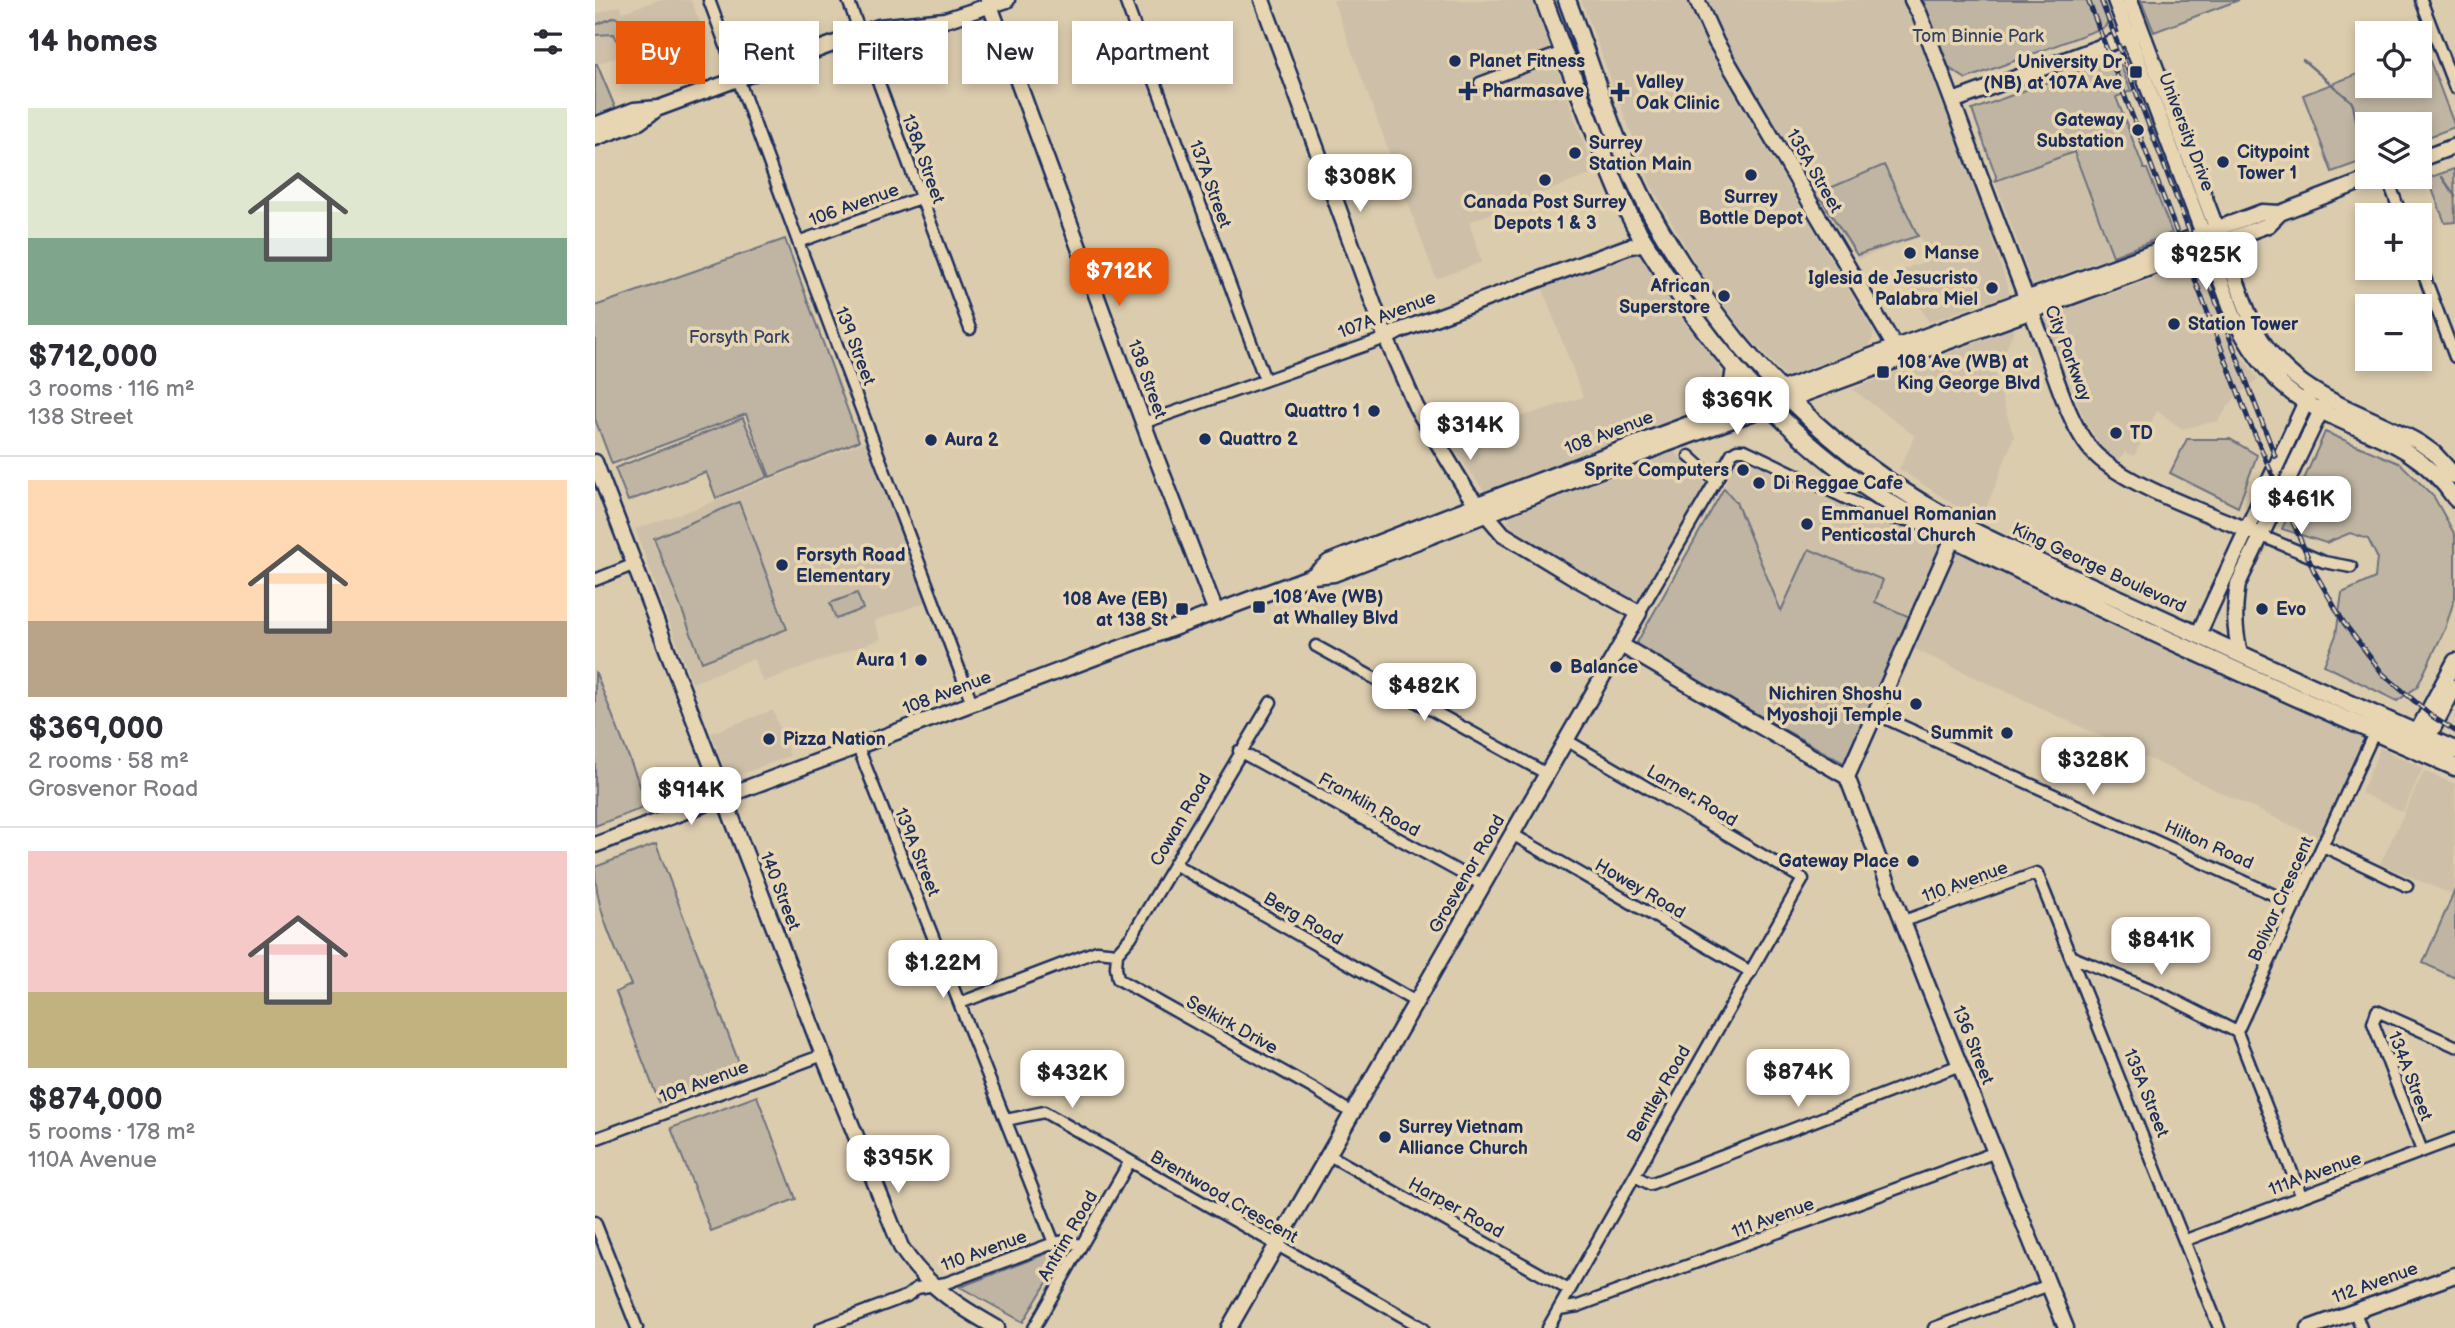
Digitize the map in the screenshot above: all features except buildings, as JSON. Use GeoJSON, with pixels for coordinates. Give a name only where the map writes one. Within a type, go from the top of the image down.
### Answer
{"type":"FeatureCollection","features":[{"type":"Feature","properties":{"kind":"main road","name":"King George Boulevard"},"geometry":{"type":"LineString","coordinates":[[1544,0],[1619,192],[1645,243],[1735,369],[1765,402],[1820,454],[1853,479],[1919,521],[2189,649],[2374,733],[2455,750]]}},
{"type":"Feature","properties":{"kind":"main road","name":"King George Boulevard"},"geometry":{"type":"LineString","coordinates":[[1567,0],[1623,153],[1654,218],[1695,285],[1728,330],[1785,395],[1831,438],[1888,481],[1963,526],[2240,653],[2418,742],[2455,767]]}},
{"type":"Feature","properties":{"kind":"main road"},"geometry":{"type":"LineString","coordinates":[[1580,34],[1563,52],[1590,63]]}},
{"type":"Feature","properties":{"kind":"main road"},"geometry":{"type":"LineString","coordinates":[[1728,408],[1735,369]]}},
{"type":"Feature","properties":{"kind":"street","name":"139 Street"},"geometry":{"type":"LineString","coordinates":[[709,0],[719,26]]}},
{"type":"Feature","properties":{"kind":"street","name":"138A Street"},"geometry":{"type":"LineString","coordinates":[[848,0],[856,21]]}},
{"type":"Feature","properties":{"kind":"street"},"geometry":{"type":"LineString","coordinates":[[932,21],[945,20],[989,3],[1007,0]]}},
{"type":"Feature","properties":{"kind":"street","name":"137A Street"},"geometry":{"type":"LineString","coordinates":[[1125,0],[1265,380]]}},
{"type":"Feature","properties":{"kind":"street"},"geometry":{"type":"LineString","coordinates":[[1262,0],[1386,338],[1416,407],[1481,510],[1503,534],[1639,614]]}},
{"type":"Feature","properties":{"kind":"street","name":"135A Street"},"geometry":{"type":"LineString","coordinates":[[1697,0],[1712,35],[1898,353]]}},
{"type":"Feature","properties":{"kind":"street","name":"City Parkway"},"geometry":{"type":"LineString","coordinates":[[1912,0],[2077,429],[2094,453],[2113,468],[2150,488],[2324,562],[2351,567]]}},
{"type":"Feature","properties":{"kind":"street","name":"University Drive"},"geometry":{"type":"LineString","coordinates":[[2115,0],[2135,34],[2213,238],[2259,337],[2308,397],[2420,443],[2434,453],[2455,476]]}},
{"type":"Feature","properties":{"kind":"street","name":"University Drive"},"geometry":{"type":"LineString","coordinates":[[2130,0],[2135,34]]}},
{"type":"Feature","properties":{"kind":"street"},"geometry":{"type":"LineString","coordinates":[[2421,0],[2455,88]]}},
{"type":"Feature","properties":{"kind":"street","name":"138 Street"},"geometry":{"type":"LineString","coordinates":[[989,3],[1143,423],[1216,612]]}},
{"type":"Feature","properties":{"kind":"street"},"geometry":{"type":"LineString","coordinates":[[1953,101],[2135,34]]}},
{"type":"Feature","properties":{"kind":"street"},"geometry":{"type":"LineString","coordinates":[[1480,83],[1563,52]]}},
{"type":"Feature","properties":{"kind":"street"},"geometry":{"type":"LineString","coordinates":[[595,138],[639,122],[659,108],[723,84]]}},
{"type":"Feature","properties":{"kind":"street","name":"139 Street"},"geometry":{"type":"LineString","coordinates":[[741,84],[972,703]]}},
{"type":"Feature","properties":{"kind":"street","name":"138A Street"},"geometry":{"type":"LineString","coordinates":[[879,84],[970,329]]}},
{"type":"Feature","properties":{"kind":"street"},"geometry":{"type":"LineString","coordinates":[[595,125],[634,110],[659,108]]}},
{"type":"Feature","properties":{"kind":"street"},"geometry":{"type":"LineString","coordinates":[[2432,155],[2455,146]]}},
{"type":"Feature","properties":{"kind":"street","name":"108 Avenue"},"geometry":{"type":"LineString","coordinates":[[1481,510],[1655,448],[1765,402],[2213,238],[2268,225],[2280,213],[2355,184]]}},
{"type":"Feature","properties":{"kind":"street","name":"106 Avenue"},"geometry":{"type":"LineString","coordinates":[[798,242],[920,198]]}},
{"type":"Feature","properties":{"kind":"street","name":"107A Avenue"},"geometry":{"type":"LineString","coordinates":[[1143,423],[1386,338],[1411,326],[1627,247],[1645,243]]}},
{"type":"Feature","properties":{"kind":"street"},"geometry":{"type":"LineString","coordinates":[[2426,280],[2455,357]]}},
{"type":"Feature","properties":{"kind":"street"},"geometry":{"type":"LineString","coordinates":[[2198,635],[2308,397]]}},
{"type":"Feature","properties":{"kind":"street","name":"108 Avenue"},"geometry":{"type":"LineString","coordinates":[[595,845],[1312,576],[1334,574],[1728,408],[1765,402]]}},
{"type":"Feature","properties":{"kind":"street"},"geometry":{"type":"LineString","coordinates":[[2240,653],[2234,628],[2238,584],[2324,404]]}},
{"type":"Feature","properties":{"kind":"street","name":"University Drive"},"geometry":{"type":"LineString","coordinates":[[2324,404],[2405,449],[2432,470],[2455,499]]}},
{"type":"Feature","properties":{"kind":"street","name":"King George Boulevard"},"geometry":{"type":"LineString","coordinates":[[1745,450],[1885,517],[1919,521]]}},
{"type":"Feature","properties":{"kind":"street","name":"Grosvenor Road"},"geometry":{"type":"LineString","coordinates":[[1229,1328],[1732,453],[1745,450]]}},
{"type":"Feature","properties":{"kind":"street"},"geometry":{"type":"LineString","coordinates":[[1689,456],[1716,481]]}},
{"type":"Feature","properties":{"kind":"street","name":"140 Street"},"geometry":{"type":"LineString","coordinates":[[595,462],[823,1055],[901,1247],[913,1267],[931,1285],[965,1310],[997,1328]]}},
{"type":"Feature","properties":{"kind":"street"},"geometry":{"type":"LineString","coordinates":[[1621,645],[1847,777],[1953,538]]}},
{"type":"Feature","properties":{"kind":"street"},"geometry":{"type":"LineString","coordinates":[[595,579],[635,564]]}},
{"type":"Feature","properties":{"kind":"street"},"geometry":{"type":"LineString","coordinates":[[1316,646],[1547,774]]}},
{"type":"Feature","properties":{"kind":"street"},"geometry":{"type":"LineString","coordinates":[[2418,742],[2455,661]]}},
{"type":"Feature","properties":{"kind":"street"},"geometry":{"type":"LineString","coordinates":[[2418,742],[2455,687]]}},
{"type":"Feature","properties":{"kind":"street","name":"Cowan Road"},"geometry":{"type":"LineString","coordinates":[[1117,953],[1131,937],[1271,702]]}},
{"type":"Feature","properties":{"kind":"street","name":"Hilton Road"},"geometry":{"type":"LineString","coordinates":[[1877,714],[2296,905]]}},
{"type":"Feature","properties":{"kind":"street","name":"Bolivar Crescent"},"geometry":{"type":"LineString","coordinates":[[2237,1032],[2374,733]]}},
{"type":"Feature","properties":{"kind":"street","name":"Larner Road"},"geometry":{"type":"LineString","coordinates":[[1566,740],[1803,879]]}},
{"type":"Feature","properties":{"kind":"street","name":"139A Street"},"geometry":{"type":"LineString","coordinates":[[859,747],[1053,1243]]}},
{"type":"Feature","properties":{"kind":"street","name":"Franklin Road"},"geometry":{"type":"LineString","coordinates":[[1240,751],[1483,885]]}},
{"type":"Feature","properties":{"kind":"street","name":"136 Street"},"geometry":{"type":"LineString","coordinates":[[1847,777],[2066,1328]]}},
{"type":"Feature","properties":{"kind":"street","name":"Howey Road"},"geometry":{"type":"LineString","coordinates":[[1512,834],[1751,972]]}},
{"type":"Feature","properties":{"kind":"street"},"geometry":{"type":"LineString","coordinates":[[2323,846],[2407,886]]}},
{"type":"Feature","properties":{"kind":"street","name":"Berg Road"},"geometry":{"type":"LineString","coordinates":[[1174,864],[1416,1002]]}},
{"type":"Feature","properties":{"kind":"street","name":"135A Street"},"geometry":{"type":"LineString","coordinates":[[2037,873],[2219,1328]]}},
{"type":"Feature","properties":{"kind":"street","name":"110 Avenue"},"geometry":{"type":"LineString","coordinates":[[1904,921],[2037,873]]}},
{"type":"Feature","properties":{"kind":"street","name":"Bentley Road"},"geometry":{"type":"LineString","coordinates":[[1548,1328],[1803,879]]}},
{"type":"Feature","properties":{"kind":"street"},"geometry":{"type":"LineString","coordinates":[[960,1003],[1097,951],[1117,953]]}},
{"type":"Feature","properties":{"kind":"street","name":"Selkirk Drive"},"geometry":{"type":"LineString","coordinates":[[1117,953],[1115,967],[1118,979],[1352,1113]]}},
{"type":"Feature","properties":{"kind":"street"},"geometry":{"type":"LineString","coordinates":[[2070,956],[2162,994],[2237,1032],[2301,1195]]}},
{"type":"Feature","properties":{"kind":"street","name":"134A Street"},"geometry":{"type":"LineString","coordinates":[[2422,1151],[2373,1023],[2377,1012],[2455,1046]]}},
{"type":"Feature","properties":{"kind":"street","name":"109 Avenue"},"geometry":{"type":"LineString","coordinates":[[595,1139],[823,1055]]}},
{"type":"Feature","properties":{"kind":"street"},"geometry":{"type":"LineString","coordinates":[[1635,1176],[1650,1184],[1960,1065]]}},
{"type":"Feature","properties":{"kind":"street","name":"Brentwood Crescent"},"geometry":{"type":"LineString","coordinates":[[1006,1120],[1044,1112],[1423,1328]]}},
{"type":"Feature","properties":{"kind":"street","name":"111A Avenue"},"geometry":{"type":"LineString","coordinates":[[2186,1240],[2455,1139]]}},
{"type":"Feature","properties":{"kind":"street","name":"111 Avenue"},"geometry":{"type":"LineString","coordinates":[[1559,1309],[1590,1302],[1996,1152]]}},
{"type":"Feature","properties":{"kind":"street","name":"Harper Road"},"geometry":{"type":"LineString","coordinates":[[1329,1155],[1569,1290]]}},
{"type":"Feature","properties":{"kind":"street","name":"Antrim Road"},"geometry":{"type":"LineString","coordinates":[[1034,1328],[1130,1161]]}},
{"type":"Feature","properties":{"kind":"street"},"geometry":{"type":"LineString","coordinates":[[595,1222],[638,1328]]}},
{"type":"Feature","properties":{"kind":"street","name":"110 Avenue"},"geometry":{"type":"LineString","coordinates":[[821,1328],[907,1296],[917,1288],[946,1283],[1053,1243],[1066,1241],[1080,1245]]}},
{"type":"Feature","properties":{"kind":"street","name":"112 Avenue"},"geometry":{"type":"LineString","coordinates":[[2309,1328],[2455,1275]]}},
{"type":"Feature","properties":{"kind":"street"},"geometry":{"type":"LineString","coordinates":[[1934,1328],[2049,1285]]}},
{"type":"Feature","properties":{"kind":"street"},"geometry":{"type":"LineString","coordinates":[[2355,1312],[2361,1328]]}},
{"type":"Feature","properties":{"kind":"shaded area"},"geometry":{"type":"Polygon","coordinates":[[[658,0],[691,0],[699,21],[616,21],[616,57],[595,65],[595,14],[620,6],[623,12],[658,0]]]}},
{"type":"Feature","properties":{"kind":"shaded area"},"geometry":{"type":"Polygon","coordinates":[[[1333,0],[1534,0],[1596,172],[1469,222],[1482,262],[1436,279],[1333,0]]]}},
{"type":"Feature","properties":{"kind":"shaded area"},"geometry":{"type":"Polygon","coordinates":[[[1581,0],[1689,0],[1721,70],[1874,333],[1870,346],[1785,377],[1746,334],[1708,286],[1651,186],[1581,0]]]}},
{"type":"Feature","properties":{"kind":"shaded area"},"geometry":{"type":"Polygon","coordinates":[[[1704,0],[1904,0],[1977,192],[2010,294],[1929,322],[1900,270],[1930,260],[1920,237],[1858,259],[1807,180],[1714,24],[1704,0]]]}},
{"type":"Feature","properties":{"kind":"shaded area"},"geometry":{"type":"Polygon","coordinates":[[[2074,151],[2113,256],[2033,285],[1995,181],[2074,151]]]}},
{"type":"Feature","properties":{"kind":"shaded area"},"geometry":{"type":"Polygon","coordinates":[[[1639,251],[1679,315],[1719,366],[1725,384],[1722,397],[1713,405],[1493,492],[1485,492],[1447,440],[1583,397],[1542,287],[1639,251]]]}},
{"type":"Feature","properties":{"kind":"shaded area"},"geometry":{"type":"Polygon","coordinates":[[[2202,266],[2222,329],[2258,379],[2236,396],[2218,421],[2182,429],[2157,411],[2134,456],[2125,452],[2119,459],[2112,459],[2098,446],[2098,441],[2085,421],[2053,340],[2047,334],[2044,326],[2046,318],[2081,301],[2087,302],[2185,267],[2202,266]]]}},
{"type":"Feature","properties":{"kind":"shaded area"},"geometry":{"type":"Polygon","coordinates":[[[2015,328],[1995,375],[2014,437],[1981,522],[1899,469],[1915,436],[1852,389],[2015,328]]]}},
{"type":"Feature","properties":{"kind":"shaded area","name":"Forsyth Road Elementary"},"geometry":{"type":"Polygon","coordinates":[[[866,441],[929,601],[874,621],[881,639],[763,682],[753,659],[692,683],[635,529],[697,508],[866,441]]]}},
{"type":"Feature","properties":{"kind":"shaded area"},"geometry":{"type":"Polygon","coordinates":[[[1663,450],[1673,451],[1701,475],[1705,485],[1642,598],[1637,601],[1628,601],[1520,537],[1508,522],[1511,513],[1663,450]]]}},
{"type":"Feature","properties":{"kind":"shaded area"},"geometry":{"type":"Polygon","coordinates":[[[1745,453],[2375,743],[2331,844],[1899,642],[1910,617],[1874,602],[1882,580],[1810,549],[1782,612],[1736,502],[1724,488],[1736,457],[1745,453]]]}},
{"type":"Feature","properties":{"kind":"shaded area"},"geometry":{"type":"Polygon","coordinates":[[[773,710],[790,756],[728,779],[711,733],[773,710]]]}},
{"type":"Feature","properties":{"kind":"shaded area"},"geometry":{"type":"Polygon","coordinates":[[[2380,748],[2423,768],[2403,812],[2361,793],[2380,748]]]}},
{"type":"Feature","properties":{"kind":"shaded area"},"geometry":{"type":"Polygon","coordinates":[[[2424,771],[2455,784],[2453,895],[2380,864],[2424,771]]]}},
{"type":"Feature","properties":{"kind":"green space","name":"Tom Binnie Park"},"geometry":{"type":"Polygon","coordinates":[[[1923,0],[2102,0],[2109,19],[2105,27],[1966,79],[1949,68],[1923,0]]]}},
{"type":"Feature","properties":{"kind":"green space"},"geometry":{"type":"Polygon","coordinates":[[[2141,0],[2239,0],[2154,32],[2141,0]]]}},
{"type":"Feature","properties":{"kind":"green space"},"geometry":{"type":"Polygon","coordinates":[[[615,17],[621,21],[616,21],[616,39],[614,34],[595,35],[595,25],[615,17]]]}},
{"type":"Feature","properties":{"kind":"green space"},"geometry":{"type":"Polygon","coordinates":[[[2117,56],[2131,91],[2116,97],[2172,233],[2113,256],[2074,152],[1995,181],[1996,176],[1972,110],[2117,56]]]}},
{"type":"Feature","properties":{"kind":"green space"},"geometry":{"type":"Polygon","coordinates":[[[595,64],[617,112],[595,120],[595,64]]]}},
{"type":"Feature","properties":{"kind":"green space"},"geometry":{"type":"Polygon","coordinates":[[[2432,66],[2455,127],[2432,136],[2432,112],[2355,112],[2355,164],[2332,172],[2303,95],[2355,75],[2355,98],[2432,98],[2432,66]]]}},
{"type":"Feature","properties":{"kind":"green space"},"geometry":{"type":"Polygon","coordinates":[[[1884,165],[1918,236],[1857,255],[1820,197],[1825,194],[1823,191],[1884,165]]]}},
{"type":"Feature","properties":{"kind":"green space"},"geometry":{"type":"Polygon","coordinates":[[[2454,169],[2455,222],[2445,223],[2432,189],[2432,177],[2454,169]]]}},
{"type":"Feature","properties":{"kind":"green space","name":"Forsyth Park"},"geometry":{"type":"Polygon","coordinates":[[[785,239],[859,441],[770,477],[746,414],[612,464],[595,419],[595,306],[785,239]]]}},
{"type":"Feature","properties":{"kind":"green space"},"geometry":{"type":"Polygon","coordinates":[[[743,418],[768,477],[716,498],[706,472],[628,501],[615,468],[743,418]]]}},
{"type":"Feature","properties":{"kind":"green space"},"geometry":{"type":"Polygon","coordinates":[[[2325,432],[2401,464],[2434,497],[2455,535],[2455,597],[2445,629],[2417,687],[2397,701],[2324,665],[2336,635],[2342,593],[2375,578],[2377,557],[2368,539],[2350,533],[2326,543],[2282,529],[2325,432]]]}},
{"type":"Feature","properties":{"kind":"green space"},"geometry":{"type":"Polygon","coordinates":[[[2187,439],[2230,439],[2257,455],[2238,507],[2170,473],[2187,439]]]}},
{"type":"Feature","properties":{"kind":"green space"},"geometry":{"type":"Polygon","coordinates":[[[1724,488],[1736,502],[1781,611],[1809,549],[1883,580],[1875,602],[1910,617],[1844,763],[1635,646],[1724,488]]]}},
{"type":"Feature","properties":{"kind":"green space"},"geometry":{"type":"Polygon","coordinates":[[[739,502],[787,629],[702,662],[654,538],[739,502]]]}},
{"type":"Feature","properties":{"kind":"green space"},"geometry":{"type":"Polygon","coordinates":[[[857,593],[863,609],[836,619],[830,603],[857,593]]]}},
{"type":"Feature","properties":{"kind":"green space"},"geometry":{"type":"Polygon","coordinates":[[[595,671],[648,806],[595,826],[595,671]]]}},
{"type":"Feature","properties":{"kind":"green space"},"geometry":{"type":"Polygon","coordinates":[[[656,844],[742,1071],[659,1102],[616,992],[631,985],[602,913],[595,867],[656,844]]]}},
{"type":"Feature","properties":{"kind":"green space"},"geometry":{"type":"Polygon","coordinates":[[[2455,890],[2455,978],[2423,963],[2455,890]]]}},
{"type":"Feature","properties":{"kind":"green space"},"geometry":{"type":"Polygon","coordinates":[[[757,1096],[796,1199],[711,1231],[671,1128],[757,1096]]]}},
{"type":"Feature","properties":{"kind":"green space"},"geometry":{"type":"Polygon","coordinates":[[[1066,1251],[1023,1322],[960,1287],[1048,1253],[1066,1251]]]}},
{"type":"Feature","properties":{"kind":"waterway"},"geometry":{"type":"LineString","coordinates":[[2303,60],[2351,101],[2355,115]]}},
{"type":"Feature","properties":{"kind":"waterway"},"geometry":{"type":"LineString","coordinates":[[2442,177],[2455,196]]}},
{"type":"Feature","properties":{"kind":"railway"},"geometry":{"type":"LineString","coordinates":[[2088,0],[2249,421],[2314,571],[2344,623],[2383,674],[2433,717],[2455,731]]}},
{"type":"Feature","properties":{"kind":"railway"},"geometry":{"type":"LineString","coordinates":[[2101,0],[2275,456]]}},
{"type":"Feature","properties":{"kind":"place","name":"Planet Fitness"},"geometry":{"type":"Point","coordinates":[1455,61]}},
{"type":"Feature","properties":{"kind":"place","name":"University Dr (NB) at 107A Ave"},"geometry":{"type":"Point","coordinates":[2136,72]}},
{"type":"Feature","properties":{"kind":"place","name":"Pharmasave"},"geometry":{"type":"Point","coordinates":[1468,91]}},
{"type":"Feature","properties":{"kind":"place","name":"Valley Oak Clinic"},"geometry":{"type":"Point","coordinates":[1620,92]}},
{"type":"Feature","properties":{"kind":"place","name":"Gateway Substation"},"geometry":{"type":"Point","coordinates":[2138,130]}},
{"type":"Feature","properties":{"kind":"place","name":"Surrey Station Main"},"geometry":{"type":"Point","coordinates":[1575,153]}},
{"type":"Feature","properties":{"kind":"place","name":"Citypoint Tower 1"},"geometry":{"type":"Point","coordinates":[2223,162]}},
{"type":"Feature","properties":{"kind":"place","name":"Surrey Bottle Depot"},"geometry":{"type":"Point","coordinates":[1751,175]}},
{"type":"Feature","properties":{"kind":"place","name":"Canada Post Surrey Depots 1 & 3"},"geometry":{"type":"Point","coordinates":[1545,180]}},
{"type":"Feature","properties":{"kind":"place","name":"Manse"},"geometry":{"type":"Point","coordinates":[1910,253]}},
{"type":"Feature","properties":{"kind":"place","name":"Iglesia de Jesucristo Palabra Miel"},"geometry":{"type":"Point","coordinates":[1992,288]}},
{"type":"Feature","properties":{"kind":"place","name":"African Superstore"},"geometry":{"type":"Point","coordinates":[1724,296]}},
{"type":"Feature","properties":{"kind":"place","name":"Station Tower"},"geometry":{"type":"Point","coordinates":[2174,324]}},
{"type":"Feature","properties":{"kind":"place","name":"108 Ave (WB) at King George Blvd"},"geometry":{"type":"Point","coordinates":[1883,372]}},
{"type":"Feature","properties":{"kind":"place","name":"Quattro 1"},"geometry":{"type":"Point","coordinates":[1374,411]}},
{"type":"Feature","properties":{"kind":"place","name":"TD"},"geometry":{"type":"Point","coordinates":[2116,433]}},
{"type":"Feature","properties":{"kind":"place","name":"Quattro 2"},"geometry":{"type":"Point","coordinates":[1205,439]}},
{"type":"Feature","properties":{"kind":"place","name":"Aura 2"},"geometry":{"type":"Point","coordinates":[931,440]}},
{"type":"Feature","properties":{"kind":"place","name":"Sprite Computers"},"geometry":{"type":"Point","coordinates":[1743,470]}},
{"type":"Feature","properties":{"kind":"place","name":"Di Reggae Cafe"},"geometry":{"type":"Point","coordinates":[1759,483]}},
{"type":"Feature","properties":{"kind":"place","name":"Emmanuel Romanian Penticostal Church"},"geometry":{"type":"Point","coordinates":[1807,524]}},
{"type":"Feature","properties":{"kind":"place","name":"Forsyth Road Elementary"},"geometry":{"type":"Point","coordinates":[782,565]}},
{"type":"Feature","properties":{"kind":"place","name":"108 Ave (WB) at Whalley Blvd"},"geometry":{"type":"Point","coordinates":[1259,607]}},
{"type":"Feature","properties":{"kind":"place","name":"108 Ave (EB) at 138 St"},"geometry":{"type":"Point","coordinates":[1182,609]}},
{"type":"Feature","properties":{"kind":"place","name":"Evo"},"geometry":{"type":"Point","coordinates":[2262,609]}},
{"type":"Feature","properties":{"kind":"place","name":"Aura 1"},"geometry":{"type":"Point","coordinates":[921,660]}},
{"type":"Feature","properties":{"kind":"place","name":"Balance"},"geometry":{"type":"Point","coordinates":[1556,667]}},
{"type":"Feature","properties":{"kind":"place","name":"Nichiren Shoshu Myoshoji Temple"},"geometry":{"type":"Point","coordinates":[1916,704]}},
{"type":"Feature","properties":{"kind":"place","name":"Summit"},"geometry":{"type":"Point","coordinates":[2007,733]}},
{"type":"Feature","properties":{"kind":"place","name":"Pizza Nation"},"geometry":{"type":"Point","coordinates":[769,739]}},
{"type":"Feature","properties":{"kind":"place","name":"Gateway Place"},"geometry":{"type":"Point","coordinates":[1913,861]}},
{"type":"Feature","properties":{"kind":"place","name":"Surrey Vietnam Alliance Church"},"geometry":{"type":"Point","coordinates":[1385,1137]}}]}
